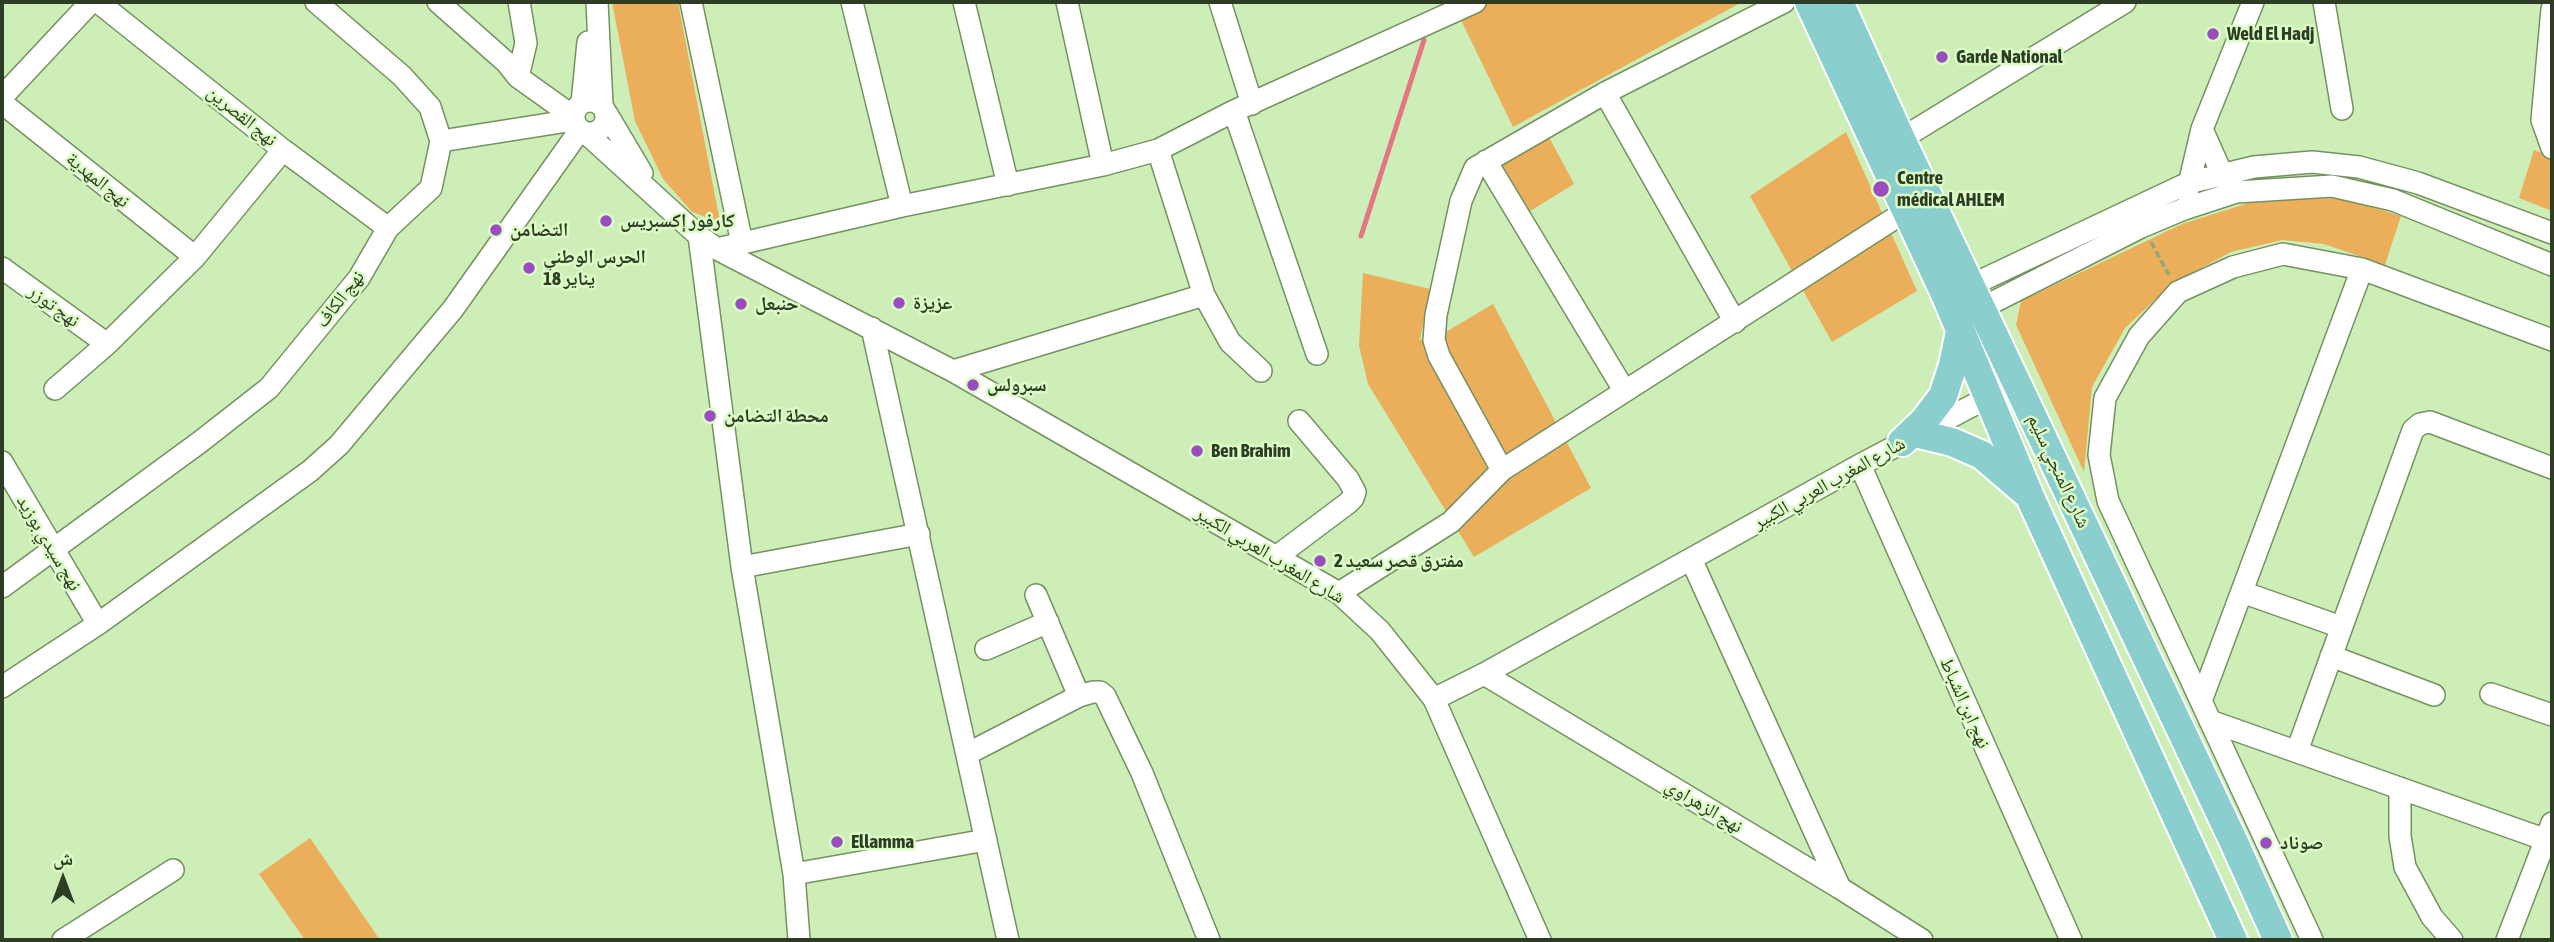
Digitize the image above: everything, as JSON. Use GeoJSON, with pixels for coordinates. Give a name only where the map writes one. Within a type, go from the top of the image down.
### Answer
{"type":"FeatureCollection","features":[{"type":"Feature","properties":{"kind":"main road","name":"شارع المنجي سليم"},"geometry":{"type":"LineString","coordinates":[[1810,2],[1906,211],[1963,309],[2017,382],[2278,940]]}},
{"type":"Feature","properties":{"kind":"main road","name":"شارع المنجي سليم"},"geometry":{"type":"LineString","coordinates":[[1839,2],[1901,139],[1963,309],[1987,397],[2233,940]]}},
{"type":"Feature","properties":{"kind":"main road"},"geometry":{"type":"LineString","coordinates":[[1911,438],[1943,396],[1954,365],[1963,309]]}},
{"type":"Feature","properties":{"kind":"main road"},"geometry":{"type":"LineString","coordinates":[[1911,438],[1952,442],[1982,455],[2030,497]]}},
{"type":"Feature","properties":{"kind":"street"},"geometry":{"type":"LineString","coordinates":[[2,100],[91,2]]}},
{"type":"Feature","properties":{"kind":"street","name":"نهج القصرين"},"geometry":{"type":"LineString","coordinates":[[98,2],[283,150],[388,228]]}},
{"type":"Feature","properties":{"kind":"street","name":"نهج الكاف"},"geometry":{"type":"LineString","coordinates":[[2,587],[270,388],[359,278],[388,228],[431,188],[441,141],[424,97],[316,2]]}},
{"type":"Feature","properties":{"kind":"street","name":"شارع المغرب العربي الكبير"},"geometry":{"type":"LineString","coordinates":[[438,2],[516,70],[586,116],[654,193],[699,236],[717,249],[953,371],[1339,593],[1380,631],[1434,699],[2017,382]]}},
{"type":"Feature","properties":{"kind":"street"},"geometry":{"type":"LineString","coordinates":[[516,70],[526,43],[519,2]]}},
{"type":"Feature","properties":{"kind":"street"},"geometry":{"type":"LineString","coordinates":[[2,687],[98,624],[310,471],[339,445],[453,309],[586,116],[595,2]]}},
{"type":"Feature","properties":{"kind":"street"},"geometry":{"type":"LineString","coordinates":[[691,2],[742,243]]}},
{"type":"Feature","properties":{"kind":"street"},"geometry":{"type":"LineString","coordinates":[[852,2],[902,206]]}},
{"type":"Feature","properties":{"kind":"street"},"geometry":{"type":"LineString","coordinates":[[964,2],[1008,185]]}},
{"type":"Feature","properties":{"kind":"street"},"geometry":{"type":"LineString","coordinates":[[1067,2],[1103,165]]}},
{"type":"Feature","properties":{"kind":"street"},"geometry":{"type":"LineString","coordinates":[[1220,2],[1243,108],[1317,355]]}},
{"type":"Feature","properties":{"kind":"street"},"geometry":{"type":"LineString","coordinates":[[717,249],[902,206],[1103,165],[1158,150],[1475,2]]}},
{"type":"Feature","properties":{"kind":"street"},"geometry":{"type":"LineString","coordinates":[[1502,470],[1439,356],[1434,340],[1436,315],[1461,201],[1475,168],[1605,93],[1784,2]]}},
{"type":"Feature","properties":{"kind":"street"},"geometry":{"type":"LineString","coordinates":[[1901,139],[2125,2]]}},
{"type":"Feature","properties":{"kind":"street"},"geometry":{"type":"LineString","coordinates":[[2184,209],[2202,130],[2253,2]]}},
{"type":"Feature","properties":{"kind":"street"},"geometry":{"type":"LineString","coordinates":[[2324,2],[2342,109]]}},
{"type":"Feature","properties":{"kind":"street"},"geometry":{"type":"LineString","coordinates":[[2552,9],[2542,120],[2552,148]]}},
{"type":"Feature","properties":{"kind":"street"},"geometry":{"type":"LineString","coordinates":[[1605,93],[1735,322]]}},
{"type":"Feature","properties":{"kind":"street","name":"نهج المهدية"},"geometry":{"type":"LineString","coordinates":[[2,100],[195,257]]}},
{"type":"Feature","properties":{"kind":"street"},"geometry":{"type":"LineString","coordinates":[[441,141],[586,116]]}},
{"type":"Feature","properties":{"kind":"street"},"geometry":{"type":"LineString","coordinates":[[2202,130],[2222,174],[2235,192]]}},
{"type":"Feature","properties":{"kind":"street"},"geometry":{"type":"LineString","coordinates":[[55,389],[107,344],[195,257],[283,150]]}},
{"type":"Feature","properties":{"kind":"street"},"geometry":{"type":"LineString","coordinates":[[1158,150],[1204,295],[1230,342],[1261,371]]}},
{"type":"Feature","properties":{"kind":"street"},"geometry":{"type":"LineString","coordinates":[[1486,161],[1624,390]]}},
{"type":"Feature","properties":{"kind":"street"},"geometry":{"type":"LineString","coordinates":[[1963,309],[2188,183],[2254,167],[2312,162],[2359,167],[2418,183],[2552,233]]}},
{"type":"Feature","properties":{"kind":"street"},"geometry":{"type":"LineString","coordinates":[[1963,309],[2141,227],[2235,192],[2332,186],[2393,200],[2552,265]]}},
{"type":"Feature","properties":{"kind":"street"},"geometry":{"type":"LineString","coordinates":[[1339,593],[1451,522],[1502,470],[1906,211]]}},
{"type":"Feature","properties":{"kind":"street"},"geometry":{"type":"LineString","coordinates":[[699,236],[743,567],[794,874],[799,940]]}},
{"type":"Feature","properties":{"kind":"street"},"geometry":{"type":"LineString","coordinates":[[2312,940],[2108,501],[2099,455],[2105,398],[2139,336],[2178,292],[2233,267],[2283,254],[2362,269],[2552,340]]}},
{"type":"Feature","properties":{"kind":"street","name":"نهج توزر"},"geometry":{"type":"LineString","coordinates":[[2,268],[107,344]]}},
{"type":"Feature","properties":{"kind":"street"},"geometry":{"type":"LineString","coordinates":[[2201,701],[2362,269]]}},
{"type":"Feature","properties":{"kind":"street"},"geometry":{"type":"LineString","coordinates":[[953,371],[1204,295]]}},
{"type":"Feature","properties":{"kind":"street"},"geometry":{"type":"LineString","coordinates":[[872,328],[1008,940]]}},
{"type":"Feature","properties":{"kind":"street"},"geometry":{"type":"LineString","coordinates":[[1276,557],[1348,503],[1355,492],[1348,479],[1299,421]]}},
{"type":"Feature","properties":{"kind":"street"},"geometry":{"type":"LineString","coordinates":[[2297,751],[2413,430],[2420,424],[2430,422],[2552,468]]}},
{"type":"Feature","properties":{"kind":"street","name":"نهج سيدي بوزيد"},"geometry":{"type":"LineString","coordinates":[[2,462],[98,624]]}},
{"type":"Feature","properties":{"kind":"street","name":"نهج ابن الشباط"},"geometry":{"type":"LineString","coordinates":[[1860,465],[2071,940]]}},
{"type":"Feature","properties":{"kind":"street"},"geometry":{"type":"LineString","coordinates":[[743,567],[919,534]]}},
{"type":"Feature","properties":{"kind":"street"},"geometry":{"type":"LineString","coordinates":[[1691,559],[1840,887]]}},
{"type":"Feature","properties":{"kind":"street"},"geometry":{"type":"LineString","coordinates":[[2242,592],[2341,627]]}},
{"type":"Feature","properties":{"kind":"street"},"geometry":{"type":"LineString","coordinates":[[1036,595],[1079,696]]}},
{"type":"Feature","properties":{"kind":"street"},"geometry":{"type":"LineString","coordinates":[[986,649],[1048,622]]}},
{"type":"Feature","properties":{"kind":"street"},"geometry":{"type":"LineString","coordinates":[[2331,656],[2434,695]]}},
{"type":"Feature","properties":{"kind":"street","name":"نهج الزهراوي"},"geometry":{"type":"LineString","coordinates":[[1484,674],[1840,887],[1922,940]]}},
{"type":"Feature","properties":{"kind":"street"},"geometry":{"type":"LineString","coordinates":[[967,754],[1079,696],[1100,692],[1105,696],[1142,773],[1209,940]]}},
{"type":"Feature","properties":{"kind":"street"},"geometry":{"type":"LineString","coordinates":[[2491,694],[2552,715]]}},
{"type":"Feature","properties":{"kind":"street"},"geometry":{"type":"LineString","coordinates":[[1434,699],[1540,940]]}},
{"type":"Feature","properties":{"kind":"street"},"geometry":{"type":"LineString","coordinates":[[2210,721],[2400,788],[2550,835],[2507,940]]}},
{"type":"Feature","properties":{"kind":"street"},"geometry":{"type":"LineString","coordinates":[[2400,788],[2400,836],[2404,867],[2432,917],[2452,940]]}},
{"type":"Feature","properties":{"kind":"street"},"geometry":{"type":"LineString","coordinates":[[794,874],[986,840]]}},
{"type":"Feature","properties":{"kind":"street"},"geometry":{"type":"LineString","coordinates":[[63,940],[173,870]]}},
{"type":"Feature","properties":{"kind":"path"},"geometry":{"type":"LineString","coordinates":[[2141,227],[2178,292]]}},
{"type":"Feature","properties":{"kind":"shaded area"},"geometry":{"type":"Polygon","coordinates":[[[612,2],[678,2],[720,222],[692,212],[663,179],[635,121],[612,2]]]}},
{"type":"Feature","properties":{"kind":"shaded area"},"geometry":{"type":"Polygon","coordinates":[[[1489,2],[1742,2],[1513,127],[1459,16],[1489,2]]]}},
{"type":"Feature","properties":{"kind":"shaded area"},"geometry":{"type":"Polygon","coordinates":[[[1846,132],[1917,291],[1832,342],[1750,196],[1846,132]]]}},
{"type":"Feature","properties":{"kind":"shaded area"},"geometry":{"type":"Polygon","coordinates":[[[1548,135],[1574,184],[1527,213],[1499,164],[1548,135]]]}},
{"type":"Feature","properties":{"kind":"shaded area"},"geometry":{"type":"Polygon","coordinates":[[[2534,150],[2552,157],[2552,211],[2519,198],[2534,150]]]}},
{"type":"Feature","properties":{"kind":"shaded area"},"geometry":{"type":"Polygon","coordinates":[[[2342,198],[2401,216],[2385,265],[2324,244],[2282,240],[2231,252],[2173,283],[2125,328],[2092,387],[2084,472],[2016,325],[2021,301],[2182,224],[2261,199],[2342,198]]]}},
{"type":"Feature","properties":{"kind":"shaded area"},"geometry":{"type":"Polygon","coordinates":[[[1363,273],[1430,289],[1420,340],[1446,332],[1493,304],[1591,488],[1474,557],[1368,384],[1359,345],[1363,273]]]}},
{"type":"Feature","properties":{"kind":"shaded area"},"geometry":{"type":"Polygon","coordinates":[[[310,838],[380,940],[305,940],[259,874],[310,838]]]}},
{"type":"Feature","properties":{"kind":"waterway"},"geometry":{"type":"LineString","coordinates":[[1361,236],[1424,40]]}},
{"type":"Feature","properties":{"kind":"place","name":"Weld El Hadj"},"geometry":{"type":"Point","coordinates":[2213,34]}},
{"type":"Feature","properties":{"kind":"place","name":"Garde National"},"geometry":{"type":"Point","coordinates":[1942,57]}},
{"type":"Feature","properties":{"kind":"place","name":"Centre médical AHLEM"},"geometry":{"type":"Point","coordinates":[1881,189]}},
{"type":"Feature","properties":{"kind":"place","name":"كارفور إكسبريس"},"geometry":{"type":"Point","coordinates":[606,221]}},
{"type":"Feature","properties":{"kind":"place","name":"التضامن"},"geometry":{"type":"Point","coordinates":[496,230]}},
{"type":"Feature","properties":{"kind":"place","name":"الحرس الوطني 18 يناير"},"geometry":{"type":"Point","coordinates":[529,268]}},
{"type":"Feature","properties":{"kind":"place","name":"عزيزة"},"geometry":{"type":"Point","coordinates":[899,303]}},
{"type":"Feature","properties":{"kind":"place","name":"حنبعل"},"geometry":{"type":"Point","coordinates":[741,304]}},
{"type":"Feature","properties":{"kind":"place","name":"سبرولس"},"geometry":{"type":"Point","coordinates":[973,385]}},
{"type":"Feature","properties":{"kind":"place","name":"محطة التضامن"},"geometry":{"type":"Point","coordinates":[710,416]}},
{"type":"Feature","properties":{"kind":"place","name":"Ben Brahim"},"geometry":{"type":"Point","coordinates":[1197,451]}},
{"type":"Feature","properties":{"kind":"place","name":"مفترق قصر سعيد 2"},"geometry":{"type":"Point","coordinates":[1320,561]}},
{"type":"Feature","properties":{"kind":"place","name":"Ellamma"},"geometry":{"type":"Point","coordinates":[837,842]}},
{"type":"Feature","properties":{"kind":"place","name":"صوناد"},"geometry":{"type":"Point","coordinates":[2266,843]}}]}
